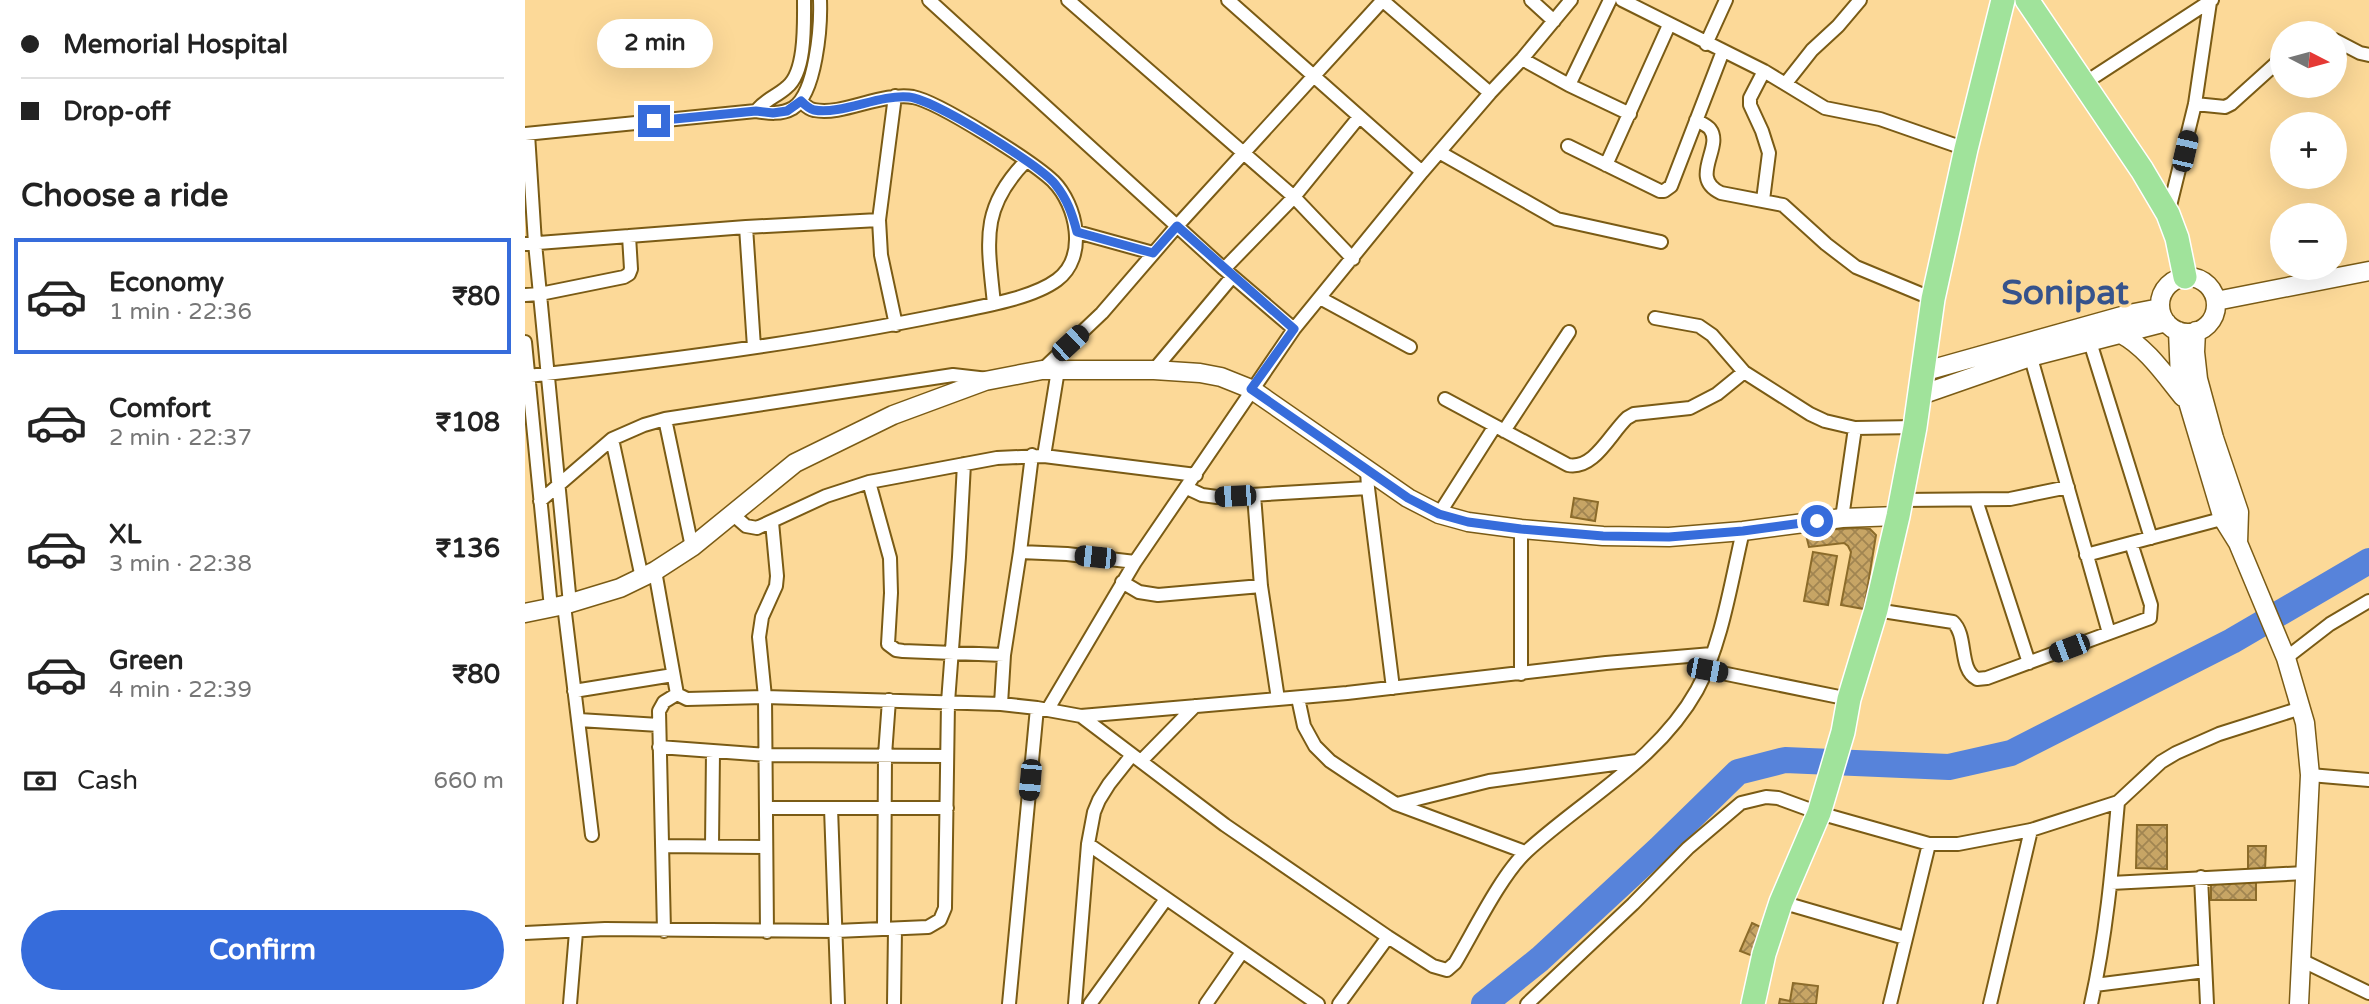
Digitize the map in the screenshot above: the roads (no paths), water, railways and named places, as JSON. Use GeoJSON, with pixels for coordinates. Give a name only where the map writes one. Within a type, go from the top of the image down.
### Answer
{"type":"FeatureCollection","features":[{"type":"Feature","properties":{"kind":"highway"},"geometry":{"type":"LineString","coordinates":[[1753,1004],[1764,954],[1781,902],[1821,805],[1876,610],[1900,508],[1915,427],[1933,299],[2003,0]]}},
{"type":"Feature","properties":{"kind":"highway"},"geometry":{"type":"LineString","coordinates":[[2027,0],[2142,170],[2168,214],[2177,238],[2185,277]]}},
{"type":"Feature","properties":{"kind":"main road"},"geometry":{"type":"LineString","coordinates":[[2215,301],[2369,271]]}},
{"type":"Feature","properties":{"kind":"main road"},"geometry":{"type":"LineString","coordinates":[[1922,372],[2090,342],[2175,323],[2210,322],[2215,312],[2213,292],[2205,282],[2185,277],[2177,279],[2161,296],[2175,323],[2195,352],[2198,379],[2238,543],[2283,652],[2301,708],[2308,741],[2310,775],[2298,1004]]}},
{"type":"Feature","properties":{"kind":"main road"},"geometry":{"type":"LineString","coordinates":[[1918,396],[2129,314],[2175,323]]}},
{"type":"Feature","properties":{"kind":"main road"},"geometry":{"type":"LineString","coordinates":[[2175,323],[2180,377],[2187,402],[2231,516]]}},
{"type":"Feature","properties":{"kind":"main road"},"geometry":{"type":"LineString","coordinates":[[2121,334],[2131,339],[2187,402]]}},
{"type":"Feature","properties":{"kind":"main road"},"geometry":{"type":"LineString","coordinates":[[525,613],[561,606],[620,588],[649,574],[692,547],[795,463],[893,415],[992,380],[1050,370],[1154,370],[1221,377],[1251,389],[1367,479],[1439,514],[1468,522],[1603,536],[1669,537],[1743,531],[1900,508]]}},
{"type":"Feature","properties":{"kind":"street"},"geometry":{"type":"LineString","coordinates":[[756,111],[765,100],[786,89],[796,76],[805,27],[804,0]]}},
{"type":"Feature","properties":{"kind":"street"},"geometry":{"type":"LineString","coordinates":[[561,606],[559,484],[540,294],[530,244],[526,134],[756,111],[787,111],[801,101],[814,65],[820,0]]}},
{"type":"Feature","properties":{"kind":"street"},"geometry":{"type":"LineString","coordinates":[[929,0],[1228,273],[1294,329]]}},
{"type":"Feature","properties":{"kind":"street"},"geometry":{"type":"LineString","coordinates":[[1068,0],[1294,197],[1353,259]]}},
{"type":"Feature","properties":{"kind":"street"},"geometry":{"type":"LineString","coordinates":[[1228,0],[1422,172]]}},
{"type":"Feature","properties":{"kind":"street"},"geometry":{"type":"LineString","coordinates":[[1001,704],[1004,654],[1050,370],[1382,0],[1490,93]]}},
{"type":"Feature","properties":{"kind":"street"},"geometry":{"type":"LineString","coordinates":[[1531,0],[1554,21]]}},
{"type":"Feature","properties":{"kind":"street"},"geometry":{"type":"LineString","coordinates":[[1009,1004],[1042,709],[1135,562],[1294,329],[1422,172],[1522,60],[1571,0]]}},
{"type":"Feature","properties":{"kind":"street"},"geometry":{"type":"LineString","coordinates":[[1569,85],[1610,0]]}},
{"type":"Feature","properties":{"kind":"street"},"geometry":{"type":"LineString","coordinates":[[1622,0],[1764,71],[1825,108],[1880,119],[1966,149]]}},
{"type":"Feature","properties":{"kind":"street"},"geometry":{"type":"LineString","coordinates":[[1706,44],[1726,0]]}},
{"type":"Feature","properties":{"kind":"street"},"geometry":{"type":"LineString","coordinates":[[1786,83],[1812,50],[1838,26],[1860,0]]}},
{"type":"Feature","properties":{"kind":"street"},"geometry":{"type":"LineString","coordinates":[[2083,84],[2211,1]]}},
{"type":"Feature","properties":{"kind":"street"},"geometry":{"type":"LineString","coordinates":[[2168,214],[2195,104],[2211,1]]}},
{"type":"Feature","properties":{"kind":"street"},"geometry":{"type":"LineString","coordinates":[[1607,165],[1669,25]]}},
{"type":"Feature","properties":{"kind":"street"},"geometry":{"type":"LineString","coordinates":[[2347,46],[2369,55]]}},
{"type":"Feature","properties":{"kind":"street"},"geometry":{"type":"LineString","coordinates":[[1568,146],[1660,191],[1668,189],[1723,51]]}},
{"type":"Feature","properties":{"kind":"street"},"geometry":{"type":"LineString","coordinates":[[1522,60],[1630,114]]}},
{"type":"Feature","properties":{"kind":"street"},"geometry":{"type":"LineString","coordinates":[[2195,104],[2225,107],[2270,69]]}},
{"type":"Feature","properties":{"kind":"street"},"geometry":{"type":"LineString","coordinates":[[1763,201],[1769,153],[1767,142],[1750,105],[1750,98],[1764,71]]}},
{"type":"Feature","properties":{"kind":"street"},"geometry":{"type":"LineString","coordinates":[[528,376],[721,354],[896,325],[994,304],[1044,288],[1058,279],[1069,265],[1077,232],[1071,208],[1054,182],[957,117],[927,101],[913,97],[895,96],[828,110],[810,109],[801,101]]}},
{"type":"Feature","properties":{"kind":"street"},"geometry":{"type":"LineString","coordinates":[[895,96],[879,220],[881,255],[896,325]]}},
{"type":"Feature","properties":{"kind":"street"},"geometry":{"type":"LineString","coordinates":[[1154,370],[1228,273],[1359,117]]}},
{"type":"Feature","properties":{"kind":"street"},"geometry":{"type":"LineString","coordinates":[[1696,120],[1708,126],[1714,136],[1707,168],[1709,185],[1721,193],[1776,202],[1790,209],[1826,244],[1856,267],[1933,299]]}},
{"type":"Feature","properties":{"kind":"street"},"geometry":{"type":"LineString","coordinates":[[1439,152],[1557,219],[1661,242]]}},
{"type":"Feature","properties":{"kind":"street"},"geometry":{"type":"LineString","coordinates":[[994,304],[988,249],[990,221],[1009,178],[1026,161]]}},
{"type":"Feature","properties":{"kind":"street"},"geometry":{"type":"LineString","coordinates":[[530,244],[746,227],[879,220]]}},
{"type":"Feature","properties":{"kind":"street"},"geometry":{"type":"LineString","coordinates":[[746,227],[754,347]]}},
{"type":"Feature","properties":{"kind":"street"},"geometry":{"type":"LineString","coordinates":[[1077,232],[1153,253]]}},
{"type":"Feature","properties":{"kind":"street"},"geometry":{"type":"LineString","coordinates":[[525,295],[624,277],[629,274],[631,261],[629,236]]}},
{"type":"Feature","properties":{"kind":"street"},"geometry":{"type":"LineString","coordinates":[[1320,298],[1410,347]]}},
{"type":"Feature","properties":{"kind":"street"},"geometry":{"type":"LineString","coordinates":[[1655,318],[1699,326],[1712,335],[1744,372],[1825,421],[1855,428],[1915,427]]}},
{"type":"Feature","properties":{"kind":"street"},"geometry":{"type":"LineString","coordinates":[[1439,514],[1570,332]]}},
{"type":"Feature","properties":{"kind":"street"},"geometry":{"type":"LineString","coordinates":[[525,342],[540,501],[561,606],[579,720],[592,835]]}},
{"type":"Feature","properties":{"kind":"street"},"geometry":{"type":"LineString","coordinates":[[2090,342],[2151,538]]}},
{"type":"Feature","properties":{"kind":"street"},"geometry":{"type":"LineString","coordinates":[[2028,351],[2109,633]]}},
{"type":"Feature","properties":{"kind":"street"},"geometry":{"type":"LineString","coordinates":[[1445,399],[1568,465],[1582,466],[1627,418],[1634,414],[1691,408],[1717,394],[1744,372]]}},
{"type":"Feature","properties":{"kind":"street"},"geometry":{"type":"LineString","coordinates":[[540,501],[613,439],[665,419],[953,375],[992,380]]}},
{"type":"Feature","properties":{"kind":"street"},"geometry":{"type":"LineString","coordinates":[[665,419],[692,547]]}},
{"type":"Feature","properties":{"kind":"street"},"geometry":{"type":"LineString","coordinates":[[1842,518],[1855,428]]}},
{"type":"Feature","properties":{"kind":"street"},"geometry":{"type":"LineString","coordinates":[[613,439],[677,694]]}},
{"type":"Feature","properties":{"kind":"street"},"geometry":{"type":"LineString","coordinates":[[731,513],[752,528],[772,522],[826,496],[869,482],[964,464],[1038,455],[1196,475]]}},
{"type":"Feature","properties":{"kind":"street"},"geometry":{"type":"LineString","coordinates":[[525,933],[605,929],[837,931],[934,925],[943,915],[945,908],[948,702],[964,464]]}},
{"type":"Feature","properties":{"kind":"street"},"geometry":{"type":"LineString","coordinates":[[1187,488],[1210,497],[1254,495],[1367,479],[1393,688]]}},
{"type":"Feature","properties":{"kind":"street"},"geometry":{"type":"LineString","coordinates":[[869,482],[890,558],[888,644],[903,651],[1004,654]]}},
{"type":"Feature","properties":{"kind":"street"},"geometry":{"type":"LineString","coordinates":[[1900,508],[2025,497],[2068,487]]}},
{"type":"Feature","properties":{"kind":"street"},"geometry":{"type":"LineString","coordinates":[[1254,495],[1261,586],[1278,699]]}},
{"type":"Feature","properties":{"kind":"street"},"geometry":{"type":"LineString","coordinates":[[1976,500],[2029,663]]}},
{"type":"Feature","properties":{"kind":"street"},"geometry":{"type":"LineString","coordinates":[[2086,555],[2231,516]]}},
{"type":"Feature","properties":{"kind":"street"},"geometry":{"type":"LineString","coordinates":[[767,932],[765,697],[759,637],[762,617],[777,576],[772,522]]}},
{"type":"Feature","properties":{"kind":"street"},"geometry":{"type":"LineString","coordinates":[[1521,529],[1521,674]]}},
{"type":"Feature","properties":{"kind":"street"},"geometry":{"type":"LineString","coordinates":[[1081,716],[1225,825],[1388,937],[1443,970],[1455,963],[1504,880],[1525,852],[1638,761],[1672,725],[1696,691],[1712,654],[1743,531]]}},
{"type":"Feature","properties":{"kind":"street"},"geometry":{"type":"LineString","coordinates":[[1876,610],[1953,622],[1960,631],[1969,673],[1977,679],[2029,663],[2150,618],[2151,605],[2131,543]]}},
{"type":"Feature","properties":{"kind":"street"},"geometry":{"type":"LineString","coordinates":[[1020,552],[1135,562]]}},
{"type":"Feature","properties":{"kind":"street"},"geometry":{"type":"LineString","coordinates":[[1122,582],[1139,592],[1158,595],[1261,586]]}},
{"type":"Feature","properties":{"kind":"street"},"geometry":{"type":"LineString","coordinates":[[2283,652],[2369,601]]}},
{"type":"Feature","properties":{"kind":"street"},"geometry":{"type":"LineString","coordinates":[[677,694],[687,699],[765,697],[1001,704],[1081,716],[1298,698],[1606,663],[1712,654]]}},
{"type":"Feature","properties":{"kind":"street"},"geometry":{"type":"LineString","coordinates":[[1707,670],[1849,699]]}},
{"type":"Feature","properties":{"kind":"street"},"geometry":{"type":"LineString","coordinates":[[574,691],[673,675]]}},
{"type":"Feature","properties":{"kind":"street"},"geometry":{"type":"LineString","coordinates":[[664,930],[659,725],[661,706],[677,694]]}},
{"type":"Feature","properties":{"kind":"street"},"geometry":{"type":"LineString","coordinates":[[1298,698],[1304,726],[1315,746],[1329,761],[1397,804],[1525,852]]}},
{"type":"Feature","properties":{"kind":"street"},"geometry":{"type":"LineString","coordinates":[[889,700],[885,807],[894,1004]]}},
{"type":"Feature","properties":{"kind":"street"},"geometry":{"type":"LineString","coordinates":[[1075,1004],[1088,844],[1099,800],[1137,758],[1195,706]]}},
{"type":"Feature","properties":{"kind":"street"},"geometry":{"type":"LineString","coordinates":[[1527,1004],[1688,848],[1741,803],[1766,797],[1821,805],[1929,844],[1946,845],[2031,830],[2118,803],[2161,762],[2186,747],[2256,721],[2301,708]]}},
{"type":"Feature","properties":{"kind":"street"},"geometry":{"type":"LineString","coordinates":[[579,720],[659,725]]}},
{"type":"Feature","properties":{"kind":"street"},"geometry":{"type":"LineString","coordinates":[[659,747],[766,755],[946,756]]}},
{"type":"Feature","properties":{"kind":"street"},"geometry":{"type":"LineString","coordinates":[[712,846],[713,752]]}},
{"type":"Feature","properties":{"kind":"street"},"geometry":{"type":"LineString","coordinates":[[1397,804],[1489,781],[1638,761]]}},
{"type":"Feature","properties":{"kind":"street"},"geometry":{"type":"LineString","coordinates":[[2310,775],[2369,780]]}},
{"type":"Feature","properties":{"kind":"street"},"geometry":{"type":"LineString","coordinates":[[2091,1004],[2111,883],[2118,803]]}},
{"type":"Feature","properties":{"kind":"street"},"geometry":{"type":"LineString","coordinates":[[766,808],[947,808]]}},
{"type":"Feature","properties":{"kind":"street"},"geometry":{"type":"LineString","coordinates":[[831,808],[838,1004]]}},
{"type":"Feature","properties":{"kind":"street"},"geometry":{"type":"LineString","coordinates":[[1990,1004],[2031,830]]}},
{"type":"Feature","properties":{"kind":"street"},"geometry":{"type":"LineString","coordinates":[[1088,844],[1318,1004]]}},
{"type":"Feature","properties":{"kind":"street"},"geometry":{"type":"LineString","coordinates":[[1890,1004],[1929,844]]}},
{"type":"Feature","properties":{"kind":"street"},"geometry":{"type":"LineString","coordinates":[[662,846],[766,847]]}},
{"type":"Feature","properties":{"kind":"street"},"geometry":{"type":"LineString","coordinates":[[2111,883],[2305,873]]}},
{"type":"Feature","properties":{"kind":"street"},"geometry":{"type":"LineString","coordinates":[[2201,877],[2207,1004]]}},
{"type":"Feature","properties":{"kind":"street"},"geometry":{"type":"LineString","coordinates":[[1090,1004],[1166,899]]}},
{"type":"Feature","properties":{"kind":"street"},"geometry":{"type":"LineString","coordinates":[[1781,902],[1905,938]]}},
{"type":"Feature","properties":{"kind":"street"},"geometry":{"type":"LineString","coordinates":[[570,1004],[576,932]]}},
{"type":"Feature","properties":{"kind":"street"},"geometry":{"type":"LineString","coordinates":[[1339,1004],[1388,937]]}},
{"type":"Feature","properties":{"kind":"street"},"geometry":{"type":"LineString","coordinates":[[1206,1004],[1242,952]]}},
{"type":"Feature","properties":{"kind":"street"},"geometry":{"type":"LineString","coordinates":[[2301,960],[2369,993]]}},
{"type":"Feature","properties":{"kind":"street"},"geometry":{"type":"LineString","coordinates":[[2095,985],[2205,971]]}},
{"type":"Feature","properties":{"kind":"waterway"},"geometry":{"type":"LineString","coordinates":[[1484,1004],[1540,959],[1738,772],[1785,760],[1949,767],[2011,753],[2232,641],[2369,561]]}},
{"type":"Feature","properties":{"kind":"district","name":"Sonipat"},"geometry":{"type":"Point","coordinates":[2065,292]}}]}
